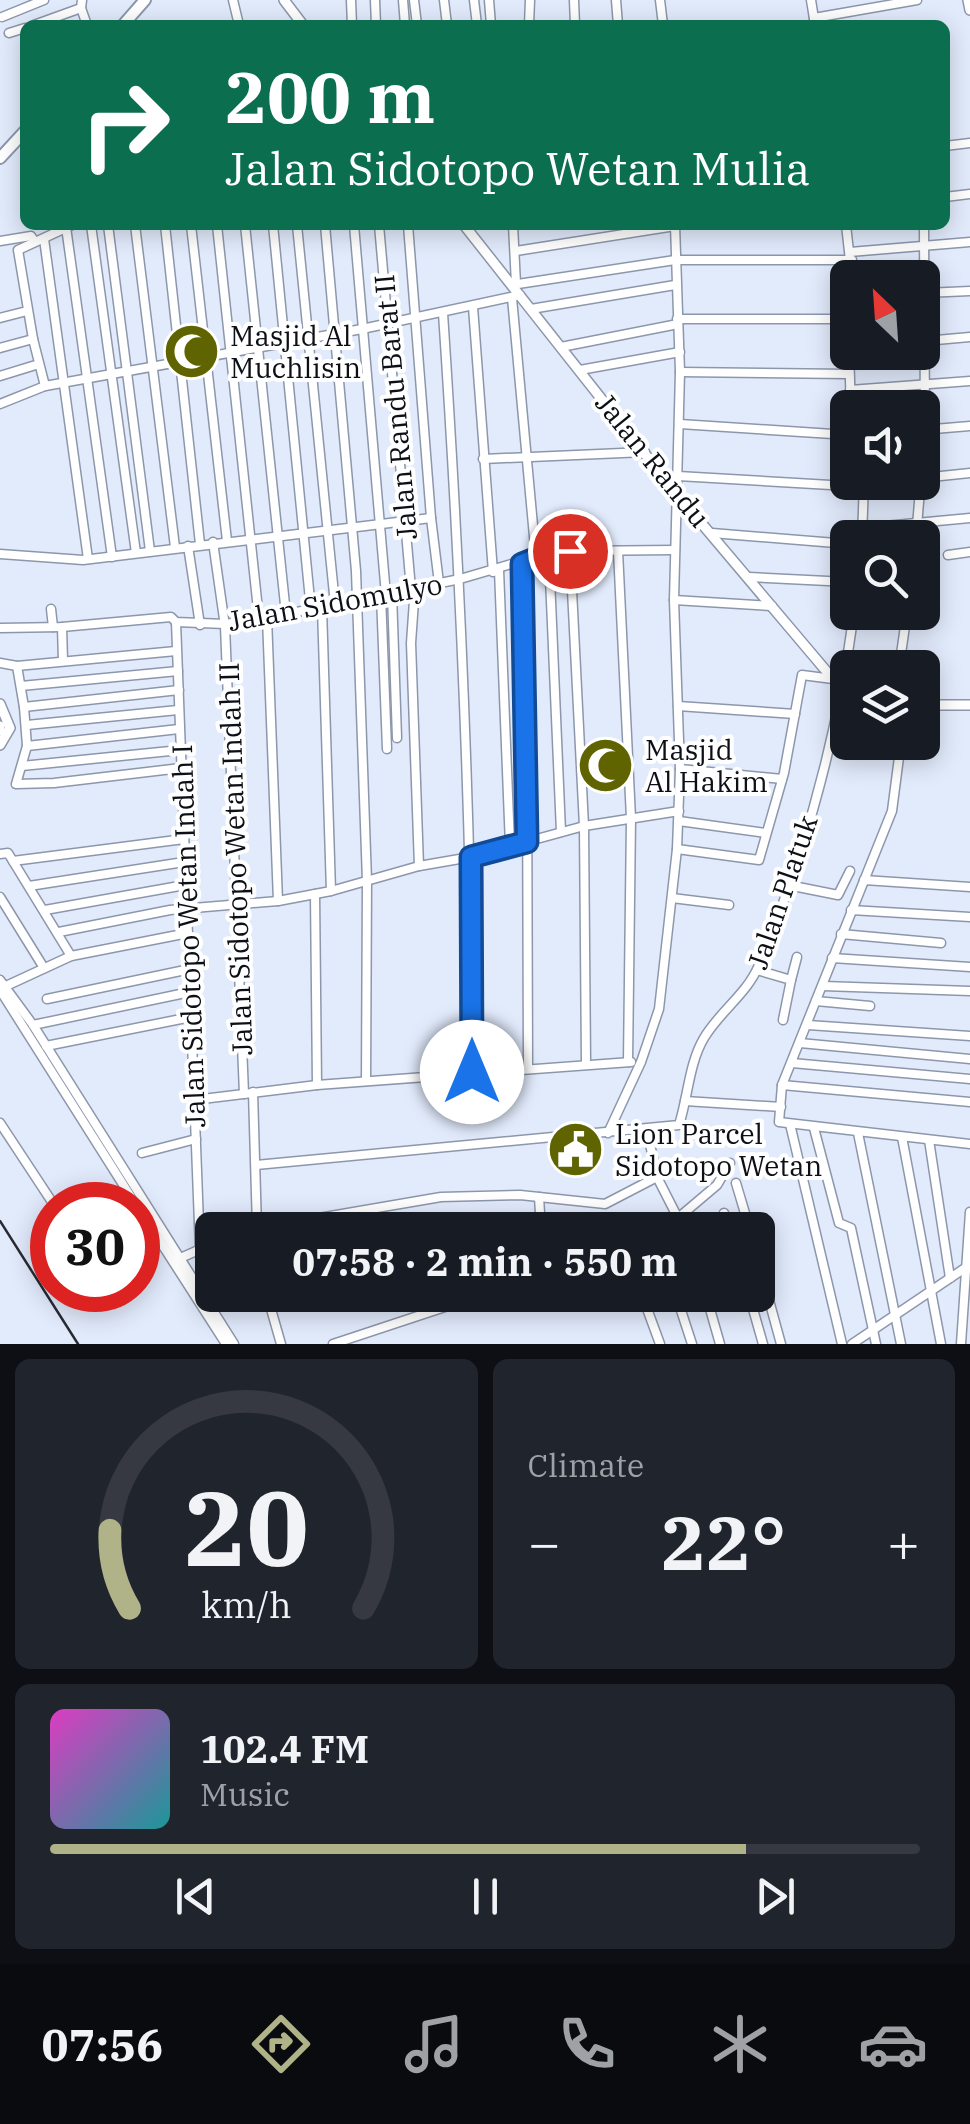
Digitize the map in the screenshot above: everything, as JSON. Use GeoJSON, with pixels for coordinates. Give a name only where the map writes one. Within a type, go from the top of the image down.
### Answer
{"type":"FeatureCollection","features":[{"type":"Feature","properties":{"kind":"main road"},"geometry":{"type":"LineString","coordinates":[[127,20],[145,0]]}},
{"type":"Feature","properties":{"kind":"main road"},"geometry":{"type":"LineString","coordinates":[[0,158],[20,136]]}},
{"type":"Feature","properties":{"kind":"street"},"geometry":{"type":"LineString","coordinates":[[2,17],[44,0]]}},
{"type":"Feature","properties":{"kind":"street"},"geometry":{"type":"LineString","coordinates":[[284,0],[299,20]]}},
{"type":"Feature","properties":{"kind":"street"},"geometry":{"type":"LineString","coordinates":[[823,20],[916,0]]}},
{"type":"Feature","properties":{"kind":"street"},"geometry":{"type":"LineString","coordinates":[[968,0],[970,10]]}},
{"type":"Feature","properties":{"kind":"street"},"geometry":{"type":"LineString","coordinates":[[45,20],[81,4]]}},
{"type":"Feature","properties":{"kind":"street"},"geometry":{"type":"LineString","coordinates":[[10,33],[20,30]]}},
{"type":"Feature","properties":{"kind":"street"},"geometry":{"type":"LineString","coordinates":[[45,386],[32,339],[18,248],[61,230]]}},
{"type":"Feature","properties":{"kind":"street"},"geometry":{"type":"LineString","coordinates":[[70,230],[112,557]]}},
{"type":"Feature","properties":{"kind":"street"},"geometry":{"type":"LineString","coordinates":[[92,230],[136,553]]}},
{"type":"Feature","properties":{"kind":"street"},"geometry":{"type":"LineString","coordinates":[[109,230],[150,552]]}},
{"type":"Feature","properties":{"kind":"street"},"geometry":{"type":"LineString","coordinates":[[136,230],[175,547]]}},
{"type":"Feature","properties":{"kind":"street"},"geometry":{"type":"LineString","coordinates":[[165,230],[200,544]]}},
{"type":"Feature","properties":{"kind":"street"},"geometry":{"type":"LineString","coordinates":[[192,230],[228,541]]}},
{"type":"Feature","properties":{"kind":"street"},"geometry":{"type":"LineString","coordinates":[[218,230],[263,618],[278,902]]}},
{"type":"Feature","properties":{"kind":"street"},"geometry":{"type":"LineString","coordinates":[[245,230],[286,614]]}},
{"type":"Feature","properties":{"kind":"street"},"geometry":{"type":"LineString","coordinates":[[273,230],[311,610]]}},
{"type":"Feature","properties":{"kind":"street"},"geometry":{"type":"LineString","coordinates":[[298,230],[335,604]]}},
{"type":"Feature","properties":{"kind":"street"},"geometry":{"type":"LineString","coordinates":[[325,230],[356,599],[367,881],[366,1081]]}},
{"type":"Feature","properties":{"kind":"street"},"geometry":{"type":"LineString","coordinates":[[354,230],[396,738]]}},
{"type":"Feature","properties":{"kind":"street","name":"Jalan Randu Barat II"},"geometry":{"type":"LineString","coordinates":[[379,230],[413,588],[411,643],[419,866]]}},
{"type":"Feature","properties":{"kind":"street"},"geometry":{"type":"LineString","coordinates":[[408,230],[439,583]]}},
{"type":"Feature","properties":{"kind":"street","name":"Jalan Randu"},"geometry":{"type":"LineString","coordinates":[[468,230],[515,284],[516,296],[531,309],[675,492],[830,677]]}},
{"type":"Feature","properties":{"kind":"street"},"geometry":{"type":"LineString","coordinates":[[514,230],[515,284],[675,260],[851,256],[970,242]]}},
{"type":"Feature","properties":{"kind":"street"},"geometry":{"type":"LineString","coordinates":[[516,250],[643,230]]}},
{"type":"Feature","properties":{"kind":"street"},"geometry":{"type":"LineString","coordinates":[[608,1134],[659,1010],[677,849],[680,769],[674,600],[680,352],[675,230]]}},
{"type":"Feature","properties":{"kind":"street"},"geometry":{"type":"LineString","coordinates":[[847,230],[851,260]]}},
{"type":"Feature","properties":{"kind":"street"},"geometry":{"type":"LineString","coordinates":[[924,230],[926,260]]}},
{"type":"Feature","properties":{"kind":"street"},"geometry":{"type":"LineString","coordinates":[[0,240],[31,236],[40,241]]}},
{"type":"Feature","properties":{"kind":"street"},"geometry":{"type":"LineString","coordinates":[[40,241],[88,559]]}},
{"type":"Feature","properties":{"kind":"street"},"geometry":{"type":"LineString","coordinates":[[531,309],[675,286]]}},
{"type":"Feature","properties":{"kind":"street"},"geometry":{"type":"LineString","coordinates":[[940,292],[970,290]]}},
{"type":"Feature","properties":{"kind":"street"},"geometry":{"type":"LineString","coordinates":[[0,404],[64,382],[415,319],[516,296],[536,558]]}},
{"type":"Feature","properties":{"kind":"street"},"geometry":{"type":"LineString","coordinates":[[473,307],[483,459],[496,571],[510,846]]}},
{"type":"Feature","properties":{"kind":"street"},"geometry":{"type":"LineString","coordinates":[[0,318],[27,311]]}},
{"type":"Feature","properties":{"kind":"street"},"geometry":{"type":"LineString","coordinates":[[443,313],[460,579],[471,857],[472,1072]]}},
{"type":"Feature","properties":{"kind":"street"},"geometry":{"type":"LineString","coordinates":[[561,347],[677,321],[830,319]]}},
{"type":"Feature","properties":{"kind":"street"},"geometry":{"type":"LineString","coordinates":[[940,340],[970,337]]}},
{"type":"Feature","properties":{"kind":"street"},"geometry":{"type":"LineString","coordinates":[[0,348],[32,339]]}},
{"type":"Feature","properties":{"kind":"street"},"geometry":{"type":"LineString","coordinates":[[580,370],[680,352]]}},
{"type":"Feature","properties":{"kind":"street"},"geometry":{"type":"LineString","coordinates":[[0,376],[39,364]]}},
{"type":"Feature","properties":{"kind":"street"},"geometry":{"type":"LineString","coordinates":[[849,370],[850,390],[970,381]]}},
{"type":"Feature","properties":{"kind":"street"},"geometry":{"type":"LineString","coordinates":[[926,370],[926,390]]}},
{"type":"Feature","properties":{"kind":"street"},"geometry":{"type":"LineString","coordinates":[[680,372],[849,374]]}},
{"type":"Feature","properties":{"kind":"street"},"geometry":{"type":"LineString","coordinates":[[680,424],[830,434]]}},
{"type":"Feature","properties":{"kind":"street"},"geometry":{"type":"LineString","coordinates":[[940,429],[970,426]]}},
{"type":"Feature","properties":{"kind":"street"},"geometry":{"type":"LineString","coordinates":[[483,459],[645,452]]}},
{"type":"Feature","properties":{"kind":"street"},"geometry":{"type":"LineString","coordinates":[[940,476],[970,473]]}},
{"type":"Feature","properties":{"kind":"street"},"geometry":{"type":"LineString","coordinates":[[678,476],[830,483]]}},
{"type":"Feature","properties":{"kind":"street"},"geometry":{"type":"LineString","coordinates":[[0,554],[112,557],[431,518]]}},
{"type":"Feature","properties":{"kind":"street"},"geometry":{"type":"LineString","coordinates":[[940,521],[970,518]]}},
{"type":"Feature","properties":{"kind":"street"},"geometry":{"type":"LineString","coordinates":[[712,532],[830,542]]}},
{"type":"Feature","properties":{"kind":"street","name":"Jalan Sidotopo Wetan Indah II"},"geometry":{"type":"LineString","coordinates":[[213,542],[225,624],[236,906],[256,1165],[255,1212]]}},
{"type":"Feature","properties":{"kind":"street"},"geometry":{"type":"LineString","coordinates":[[188,546],[200,625]]}},
{"type":"Feature","properties":{"kind":"street","name":"Jalan Sidomulyo"},"geometry":{"type":"LineString","coordinates":[[0,628],[171,616],[176,622],[225,624],[460,579],[548,554],[675,550]]}},
{"type":"Feature","properties":{"kind":"street"},"geometry":{"type":"LineString","coordinates":[[570,551],[584,826],[586,1063]]}},
{"type":"Feature","properties":{"kind":"street"},"geometry":{"type":"LineString","coordinates":[[618,552],[632,818],[628,1062]]}},
{"type":"Feature","properties":{"kind":"street"},"geometry":{"type":"LineString","coordinates":[[948,555],[970,552]]}},
{"type":"Feature","properties":{"kind":"street"},"geometry":{"type":"LineString","coordinates":[[548,554],[561,832]]}},
{"type":"Feature","properties":{"kind":"street"},"geometry":{"type":"LineString","coordinates":[[522,564],[528,1068]]}},
{"type":"Feature","properties":{"kind":"street"},"geometry":{"type":"LineString","coordinates":[[749,577],[830,581]]}},
{"type":"Feature","properties":{"kind":"street"},"geometry":{"type":"LineString","coordinates":[[386,595],[387,750]]}},
{"type":"Feature","properties":{"kind":"street"},"geometry":{"type":"LineString","coordinates":[[674,600],[772,606]]}},
{"type":"Feature","properties":{"kind":"street"},"geometry":{"type":"LineString","coordinates":[[51,608],[63,662]]}},
{"type":"Feature","properties":{"kind":"street"},"geometry":{"type":"LineString","coordinates":[[322,608],[331,891]]}},
{"type":"Feature","properties":{"kind":"street","name":"Jalan Sidotopo Wetan Indah I"},"geometry":{"type":"LineString","coordinates":[[176,622],[199,1212]]}},
{"type":"Feature","properties":{"kind":"street"},"geometry":{"type":"LineString","coordinates":[[0,663],[16,666],[176,651]]}},
{"type":"Feature","properties":{"kind":"street"},"geometry":{"type":"LineString","coordinates":[[16,666],[27,746],[15,781],[19,784],[181,768]]}},
{"type":"Feature","properties":{"kind":"street"},"geometry":{"type":"LineString","coordinates":[[21,686],[178,670]]}},
{"type":"Feature","properties":{"kind":"street"},"geometry":{"type":"LineString","coordinates":[[677,849],[757,862],[782,779],[802,675],[830,679]]}},
{"type":"Feature","properties":{"kind":"street"},"geometry":{"type":"LineString","coordinates":[[24,707],[179,690]]}},
{"type":"Feature","properties":{"kind":"street"},"geometry":{"type":"LineString","coordinates":[[0,704],[10,728],[1,736]]}},
{"type":"Feature","properties":{"kind":"street"},"geometry":{"type":"LineString","coordinates":[[940,705],[970,705]]}},
{"type":"Feature","properties":{"kind":"street"},"geometry":{"type":"LineString","coordinates":[[678,706],[796,714]]}},
{"type":"Feature","properties":{"kind":"street"},"geometry":{"type":"LineString","coordinates":[[26,726],[178,710]]}},
{"type":"Feature","properties":{"kind":"street"},"geometry":{"type":"LineString","coordinates":[[27,746],[179,729]]}},
{"type":"Feature","properties":{"kind":"street","name":"Jalan Platuk"},"geometry":{"type":"LineString","coordinates":[[685,1101],[707,1033],[749,985],[757,970],[788,884],[830,744]]}},
{"type":"Feature","properties":{"kind":"street"},"geometry":{"type":"LineString","coordinates":[[22,766],[180,750]]}},
{"type":"Feature","properties":{"kind":"street"},"geometry":{"type":"LineString","coordinates":[[842,1344],[781,1107],[782,1085],[894,801],[899,760]]}},
{"type":"Feature","properties":{"kind":"street"},"geometry":{"type":"LineString","coordinates":[[680,769],[782,779]]}},
{"type":"Feature","properties":{"kind":"street"},"geometry":{"type":"LineString","coordinates":[[59,932],[186,909],[278,902],[584,826],[632,818],[679,816],[766,832]]}},
{"type":"Feature","properties":{"kind":"street"},"geometry":{"type":"LineString","coordinates":[[13,861],[184,839]]}},
{"type":"Feature","properties":{"kind":"street"},"geometry":{"type":"LineString","coordinates":[[0,854],[8,853],[71,956]]}},
{"type":"Feature","properties":{"kind":"street"},"geometry":{"type":"LineString","coordinates":[[29,886],[184,862]]}},
{"type":"Feature","properties":{"kind":"street"},"geometry":{"type":"LineString","coordinates":[[788,884],[838,894],[850,871]]}},
{"type":"Feature","properties":{"kind":"street"},"geometry":{"type":"LineString","coordinates":[[864,880],[970,886]]}},
{"type":"Feature","properties":{"kind":"street"},"geometry":{"type":"LineString","coordinates":[[45,910],[185,885]]}},
{"type":"Feature","properties":{"kind":"street"},"geometry":{"type":"LineString","coordinates":[[315,894],[317,1085]]}},
{"type":"Feature","properties":{"kind":"street"},"geometry":{"type":"LineString","coordinates":[[0,897],[44,968]]}},
{"type":"Feature","properties":{"kind":"street"},"geometry":{"type":"LineString","coordinates":[[672,898],[729,905]]}},
{"type":"Feature","properties":{"kind":"street"},"geometry":{"type":"LineString","coordinates":[[851,910],[970,917]]}},
{"type":"Feature","properties":{"kind":"street"},"geometry":{"type":"LineString","coordinates":[[2,986],[71,956],[188,934]]}},
{"type":"Feature","properties":{"kind":"street"},"geometry":{"type":"LineString","coordinates":[[842,934],[942,943]]}},
{"type":"Feature","properties":{"kind":"street"},"geometry":{"type":"LineString","coordinates":[[783,1020],[797,957]]}},
{"type":"Feature","properties":{"kind":"street"},"geometry":{"type":"LineString","coordinates":[[832,958],[970,967]]}},
{"type":"Feature","properties":{"kind":"street"},"geometry":{"type":"LineString","coordinates":[[47,999],[190,969]]}},
{"type":"Feature","properties":{"kind":"street"},"geometry":{"type":"LineString","coordinates":[[757,970],[791,980]]}},
{"type":"Feature","properties":{"kind":"street"},"geometry":{"type":"LineString","coordinates":[[2,986],[46,1046],[226,1344]]}},
{"type":"Feature","properties":{"kind":"street"},"geometry":{"type":"LineString","coordinates":[[2,986],[122,1182]]}},
{"type":"Feature","properties":{"kind":"street"},"geometry":{"type":"LineString","coordinates":[[823,986],[970,991]]}},
{"type":"Feature","properties":{"kind":"street"},"geometry":{"type":"LineString","coordinates":[[32,1025],[190,992]]}},
{"type":"Feature","properties":{"kind":"street"},"geometry":{"type":"LineString","coordinates":[[816,1001],[870,1006]]}},
{"type":"Feature","properties":{"kind":"street"},"geometry":{"type":"LineString","coordinates":[[46,1046],[191,1016]]}},
{"type":"Feature","properties":{"kind":"street"},"geometry":{"type":"LineString","coordinates":[[808,1025],[970,1036]]}},
{"type":"Feature","properties":{"kind":"street"},"geometry":{"type":"LineString","coordinates":[[800,1044],[970,1058]]}},
{"type":"Feature","properties":{"kind":"street"},"geometry":{"type":"LineString","coordinates":[[194,1100],[317,1085],[640,1062]]}},
{"type":"Feature","properties":{"kind":"street"},"geometry":{"type":"LineString","coordinates":[[792,1063],[970,1079]]}},
{"type":"Feature","properties":{"kind":"street"},"geometry":{"type":"LineString","coordinates":[[782,1085],[970,1102]]}},
{"type":"Feature","properties":{"kind":"street"},"geometry":{"type":"LineString","coordinates":[[256,1165],[647,1130],[680,1124],[685,1101],[781,1107]]}},
{"type":"Feature","properties":{"kind":"street"},"geometry":{"type":"LineString","coordinates":[[0,1123],[39,1182]]}},
{"type":"Feature","properties":{"kind":"street"},"geometry":{"type":"LineString","coordinates":[[785,1124],[970,1144]]}},
{"type":"Feature","properties":{"kind":"street"},"geometry":{"type":"LineString","coordinates":[[814,1128],[839,1223],[851,1228],[876,1344]]}},
{"type":"Feature","properties":{"kind":"street"},"geometry":{"type":"LineString","coordinates":[[647,1130],[657,1178],[675,1212]]}},
{"type":"Feature","properties":{"kind":"street"},"geometry":{"type":"LineString","coordinates":[[858,1132],[901,1344]]}},
{"type":"Feature","properties":{"kind":"street"},"geometry":{"type":"LineString","coordinates":[[902,1137],[941,1344]]}},
{"type":"Feature","properties":{"kind":"street"},"geometry":{"type":"LineString","coordinates":[[142,1153],[196,1139]]}},
{"type":"Feature","properties":{"kind":"street"},"geometry":{"type":"LineString","coordinates":[[929,1140],[950,1278]]}},
{"type":"Feature","properties":{"kind":"street"},"geometry":{"type":"LineString","coordinates":[[685,1212],[718,1184],[730,1162]]}},
{"type":"Feature","properties":{"kind":"street"},"geometry":{"type":"LineString","coordinates":[[354,1212],[442,1197],[539,1197],[605,1204],[657,1178]]}},
{"type":"Feature","properties":{"kind":"street"},"geometry":{"type":"LineString","coordinates":[[736,1183],[745,1212]]}},
{"type":"Feature","properties":{"kind":"street"},"geometry":{"type":"LineString","coordinates":[[539,1197],[540,1212]]}},
{"type":"Feature","properties":{"kind":"street"},"geometry":{"type":"LineString","coordinates":[[961,1344],[970,1212]]}},
{"type":"Feature","properties":{"kind":"street"},"geometry":{"type":"LineString","coordinates":[[160,1238],[234,1344]]}},
{"type":"Feature","properties":{"kind":"street"},"geometry":{"type":"LineString","coordinates":[[176,1260],[195,1252]]}},
{"type":"Feature","properties":{"kind":"street"},"geometry":{"type":"LineString","coordinates":[[852,1344],[968,1266]]}},
{"type":"Feature","properties":{"kind":"street"},"geometry":{"type":"LineString","coordinates":[[272,1312],[282,1344]]}},
{"type":"Feature","properties":{"kind":"street"},"geometry":{"type":"LineString","coordinates":[[333,1344],[430,1312]]}},
{"type":"Feature","properties":{"kind":"street"},"geometry":{"type":"LineString","coordinates":[[648,1312],[660,1344]]}},
{"type":"Feature","properties":{"kind":"street"},"geometry":{"type":"LineString","coordinates":[[682,1312],[692,1344]]}},
{"type":"Feature","properties":{"kind":"street"},"geometry":{"type":"LineString","coordinates":[[711,1312],[720,1344]]}},
{"type":"Feature","properties":{"kind":"street"},"geometry":{"type":"LineString","coordinates":[[754,1312],[764,1344]]}},
{"type":"Feature","properties":{"kind":"street"},"geometry":{"type":"LineString","coordinates":[[772,1312],[781,1344]]}},
{"type":"Feature","properties":{"kind":"railway"},"geometry":{"type":"LineString","coordinates":[[0,1221],[78,1344]]}},
{"type":"Feature","properties":{"kind":"place","name":"Masjid Al Muchlisin"},"geometry":{"type":"Point","coordinates":[191,351]}},
{"type":"Feature","properties":{"kind":"place","name":"Masjid Al Hakim"},"geometry":{"type":"Point","coordinates":[606,765]}},
{"type":"Feature","properties":{"kind":"place","name":"Lion Parcel Sidotopo Wetan"},"geometry":{"type":"Point","coordinates":[576,1149]}},
{"type":"Feature","properties":{"kind":"route"},"geometry":{"type":"LineString","coordinates":[[472,1072],[471,857],[527,842],[522,564],[570,551]]}}]}
